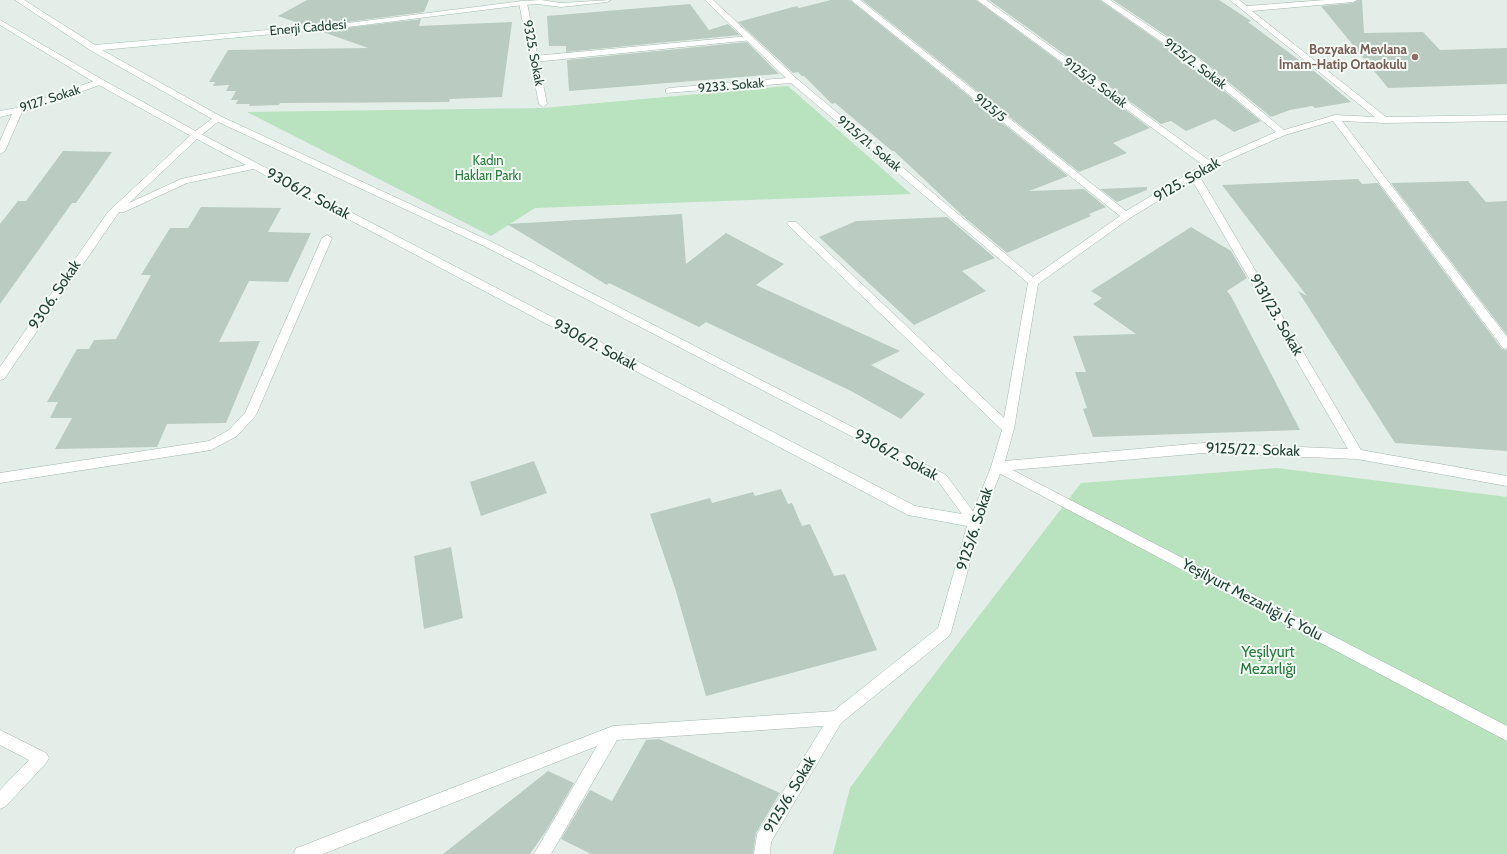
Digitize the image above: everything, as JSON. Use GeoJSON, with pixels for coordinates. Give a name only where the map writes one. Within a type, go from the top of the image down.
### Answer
{"type":"FeatureCollection","features":[{"type":"Feature","properties":{"kind":"street","name":"9306/2. Sokak"},"geometry":{"type":"LineString","coordinates":[[18,0],[92,48],[217,118],[488,244],[942,478],[975,522]]}},
{"type":"Feature","properties":{"kind":"street","name":"Enerji Caddesi"},"geometry":{"type":"LineString","coordinates":[[92,48],[348,25],[540,1],[561,5],[607,0]]}},
{"type":"Feature","properties":{"kind":"street","name":"9125/21. Sokak"},"geometry":{"type":"LineString","coordinates":[[709,0],[793,80],[1033,282]]}},
{"type":"Feature","properties":{"kind":"street","name":"9125/5"},"geometry":{"type":"LineString","coordinates":[[855,0],[1126,216]]}},
{"type":"Feature","properties":{"kind":"street","name":"9125/3. Sokak"},"geometry":{"type":"LineString","coordinates":[[981,0],[1209,165]]}},
{"type":"Feature","properties":{"kind":"street","name":"9125/2. Sokak"},"geometry":{"type":"LineString","coordinates":[[1105,0],[1194,60],[1282,133]]}},
{"type":"Feature","properties":{"kind":"street"},"geometry":{"type":"LineString","coordinates":[[1234,0],[1384,120]]}},
{"type":"Feature","properties":{"kind":"street"},"geometry":{"type":"LineString","coordinates":[[1245,9],[1353,0]]}},
{"type":"Feature","properties":{"kind":"street","name":"9325. Sokak"},"geometry":{"type":"LineString","coordinates":[[523,3],[543,104]]}},
{"type":"Feature","properties":{"kind":"street","name":"9306/2. Sokak"},"geometry":{"type":"LineString","coordinates":[[0,22],[100,82],[196,135],[913,511],[975,522]]}},
{"type":"Feature","properties":{"kind":"street"},"geometry":{"type":"LineString","coordinates":[[534,59],[749,38]]}},
{"type":"Feature","properties":{"kind":"street","name":"9233. Sokak"},"geometry":{"type":"LineString","coordinates":[[669,92],[793,80]]}},
{"type":"Feature","properties":{"kind":"street","name":"9127. Sokak"},"geometry":{"type":"LineString","coordinates":[[0,114],[18,110],[100,82]]}},
{"type":"Feature","properties":{"kind":"street"},"geometry":{"type":"LineString","coordinates":[[0,151],[18,110]]}},
{"type":"Feature","properties":{"kind":"street","name":"9306. Sokak"},"geometry":{"type":"LineString","coordinates":[[0,376],[111,214],[196,135],[217,118]]}},
{"type":"Feature","properties":{"kind":"street"},"geometry":{"type":"LineString","coordinates":[[1335,118],[1507,345]]}},
{"type":"Feature","properties":{"kind":"street","name":"9125. Sokak"},"geometry":{"type":"LineString","coordinates":[[1033,282],[1126,216],[1209,165],[1282,133],[1335,118],[1384,120],[1507,118]]}},
{"type":"Feature","properties":{"kind":"street"},"geometry":{"type":"LineString","coordinates":[[111,214],[184,181],[255,166]]}},
{"type":"Feature","properties":{"kind":"street","name":"9131/23. Sokak"},"geometry":{"type":"LineString","coordinates":[[1194,175],[1357,454]]}},
{"type":"Feature","properties":{"kind":"street"},"geometry":{"type":"LineString","coordinates":[[792,224],[1008,429]]}},
{"type":"Feature","properties":{"kind":"street"},"geometry":{"type":"LineString","coordinates":[[0,478],[211,445],[233,433],[250,415],[327,238]]}},
{"type":"Feature","properties":{"kind":"street"},"geometry":{"type":"LineString","coordinates":[[1008,429],[1033,282]]}},
{"type":"Feature","properties":{"kind":"street","name":"9125/6. Sokak"},"geometry":{"type":"LineString","coordinates":[[762,854],[763,840],[836,718],[944,632],[975,522],[996,467],[1008,429]]}},
{"type":"Feature","properties":{"kind":"street","name":"9125/22. Sokak"},"geometry":{"type":"LineString","coordinates":[[996,467],[1203,448],[1357,454],[1507,481]]}},
{"type":"Feature","properties":{"kind":"street","name":"Yeşilyurt Mezarlığı İç Yolu"},"geometry":{"type":"LineString","coordinates":[[996,467],[1507,734]]}},
{"type":"Feature","properties":{"kind":"street"},"geometry":{"type":"LineString","coordinates":[[302,854],[613,733],[836,718]]}},
{"type":"Feature","properties":{"kind":"street"},"geometry":{"type":"LineString","coordinates":[[542,854],[613,733]]}},
{"type":"Feature","properties":{"kind":"street"},"geometry":{"type":"LineString","coordinates":[[0,737],[41,758],[0,801]]}},
{"type":"Feature","properties":{"kind":"green space","name":"Kadın Hakları Parkı"},"geometry":{"type":"Polygon","coordinates":[[[788,86],[911,194],[535,208],[491,236],[247,112],[543,108],[788,86]]]}},
{"type":"Feature","properties":{"kind":"green space","name":"Yeşilyurt Mezarlığı"},"geometry":{"type":"Polygon","coordinates":[[[1277,468],[1507,497],[1507,854],[833,854],[850,788],[913,702],[1081,483],[1277,468]]]}},
{"type":"Feature","properties":{"kind":"building"},"geometry":{"type":"Polygon","coordinates":[[[307,0],[429,0],[424,12],[348,22],[304,25],[278,16],[307,0]]]}},
{"type":"Feature","properties":{"kind":"building"},"geometry":{"type":"Polygon","coordinates":[[[831,0],[850,0],[1068,176],[1029,191],[1084,189],[1106,207],[1089,214],[1091,216],[1007,253],[963,216],[894,151],[892,151],[835,103],[832,104],[804,76],[798,72],[793,73],[738,22],[797,6],[799,8],[831,0]]]}},
{"type":"Feature","properties":{"kind":"building"},"geometry":{"type":"Polygon","coordinates":[[[862,0],[976,0],[1150,128],[1113,143],[1127,153],[1079,172],[862,0]]]}},
{"type":"Feature","properties":{"kind":"building"},"geometry":{"type":"Polygon","coordinates":[[[989,0],[1100,0],[1190,63],[1261,121],[1234,132],[1215,119],[1186,131],[1171,121],[1161,124],[989,0]]]}},
{"type":"Feature","properties":{"kind":"building"},"geometry":{"type":"Polygon","coordinates":[[[1113,0],[1219,0],[1251,21],[1248,22],[1319,75],[1351,102],[1315,108],[1312,106],[1290,110],[1271,117],[1198,57],[1113,0]]]}},
{"type":"Feature","properties":{"kind":"building","name":"Bozyaka Mevlana İmam-Hatip Ortaokulu"},"geometry":{"type":"Polygon","coordinates":[[[1358,0],[1362,0],[1364,33],[1423,32],[1440,50],[1507,48],[1507,84],[1388,88],[1321,6],[1353,3],[1358,0]]]}},
{"type":"Feature","properties":{"kind":"building"},"geometry":{"type":"Polygon","coordinates":[[[690,4],[709,30],[728,24],[740,35],[566,52],[566,46],[549,46],[547,16],[690,4]]]}},
{"type":"Feature","properties":{"kind":"building"},"geometry":{"type":"Polygon","coordinates":[[[421,19],[419,26],[512,22],[502,97],[450,99],[449,102],[280,103],[279,105],[249,106],[250,104],[236,104],[238,100],[231,100],[236,91],[226,91],[229,85],[213,86],[215,82],[209,82],[228,50],[368,48],[320,31],[421,19]]]}},
{"type":"Feature","properties":{"kind":"building"},"geometry":{"type":"Polygon","coordinates":[[[747,42],[779,74],[569,91],[567,60],[747,42]]]}},
{"type":"Feature","properties":{"kind":"building"},"geometry":{"type":"Polygon","coordinates":[[[63,151],[112,152],[76,203],[72,203],[0,304],[0,224],[18,201],[26,201],[63,151]]]}},
{"type":"Feature","properties":{"kind":"building"},"geometry":{"type":"Polygon","coordinates":[[[1358,179],[1362,184],[1378,183],[1502,349],[1507,350],[1507,451],[1395,443],[1298,291],[1307,296],[1222,185],[1358,179]]]}},
{"type":"Feature","properties":{"kind":"building"},"geometry":{"type":"Polygon","coordinates":[[[1468,181],[1486,202],[1507,201],[1507,335],[1391,183],[1468,181]]]}},
{"type":"Feature","properties":{"kind":"building"},"geometry":{"type":"Polygon","coordinates":[[[1147,187],[1147,190],[1117,202],[1100,189],[1147,187]]]}},
{"type":"Feature","properties":{"kind":"building"},"geometry":{"type":"Polygon","coordinates":[[[201,207],[281,208],[268,232],[311,233],[288,282],[249,281],[219,342],[260,341],[226,423],[167,424],[157,447],[55,449],[72,418],[50,418],[58,402],[47,402],[77,349],[89,349],[94,340],[116,339],[151,275],[141,275],[170,228],[188,228],[201,207]]]}},
{"type":"Feature","properties":{"kind":"building"},"geometry":{"type":"Polygon","coordinates":[[[682,214],[686,264],[726,233],[784,264],[756,285],[900,351],[871,365],[925,394],[901,419],[851,391],[706,322],[699,327],[609,283],[607,285],[507,224],[682,214]]]}},
{"type":"Feature","properties":{"kind":"building"},"geometry":{"type":"Polygon","coordinates":[[[947,217],[995,258],[962,271],[986,291],[914,325],[819,237],[856,221],[947,217]]]}},
{"type":"Feature","properties":{"kind":"building"},"geometry":{"type":"Polygon","coordinates":[[[1191,227],[1231,251],[1247,278],[1227,291],[1231,296],[1300,430],[1093,437],[1083,409],[1087,408],[1075,372],[1086,372],[1073,336],[1136,334],[1093,304],[1102,298],[1091,291],[1191,227]]]}},
{"type":"Feature","properties":{"kind":"building"},"geometry":{"type":"Polygon","coordinates":[[[534,461],[547,493],[481,516],[470,482],[534,461]]]}},
{"type":"Feature","properties":{"kind":"building"},"geometry":{"type":"Polygon","coordinates":[[[781,489],[788,504],[792,503],[802,526],[810,524],[834,576],[845,574],[877,650],[706,696],[675,588],[650,514],[710,498],[712,503],[753,492],[755,496],[781,489]]]}},
{"type":"Feature","properties":{"kind":"building"},"geometry":{"type":"Polygon","coordinates":[[[451,547],[463,618],[424,629],[414,556],[451,547]]]}},
{"type":"Feature","properties":{"kind":"building"},"geometry":{"type":"Polygon","coordinates":[[[659,739],[780,793],[756,833],[753,854],[591,854],[561,839],[590,790],[612,801],[646,740],[659,739]]]}},
{"type":"Feature","properties":{"kind":"building"},"geometry":{"type":"Polygon","coordinates":[[[548,771],[574,783],[546,831],[530,854],[443,854],[548,771]]]}},
{"type":"Feature","properties":{"kind":"place","name":"Bozyaka Mevlana İmam-Hatip Ortaokulu"},"geometry":{"type":"Point","coordinates":[1415,57]}}]}
